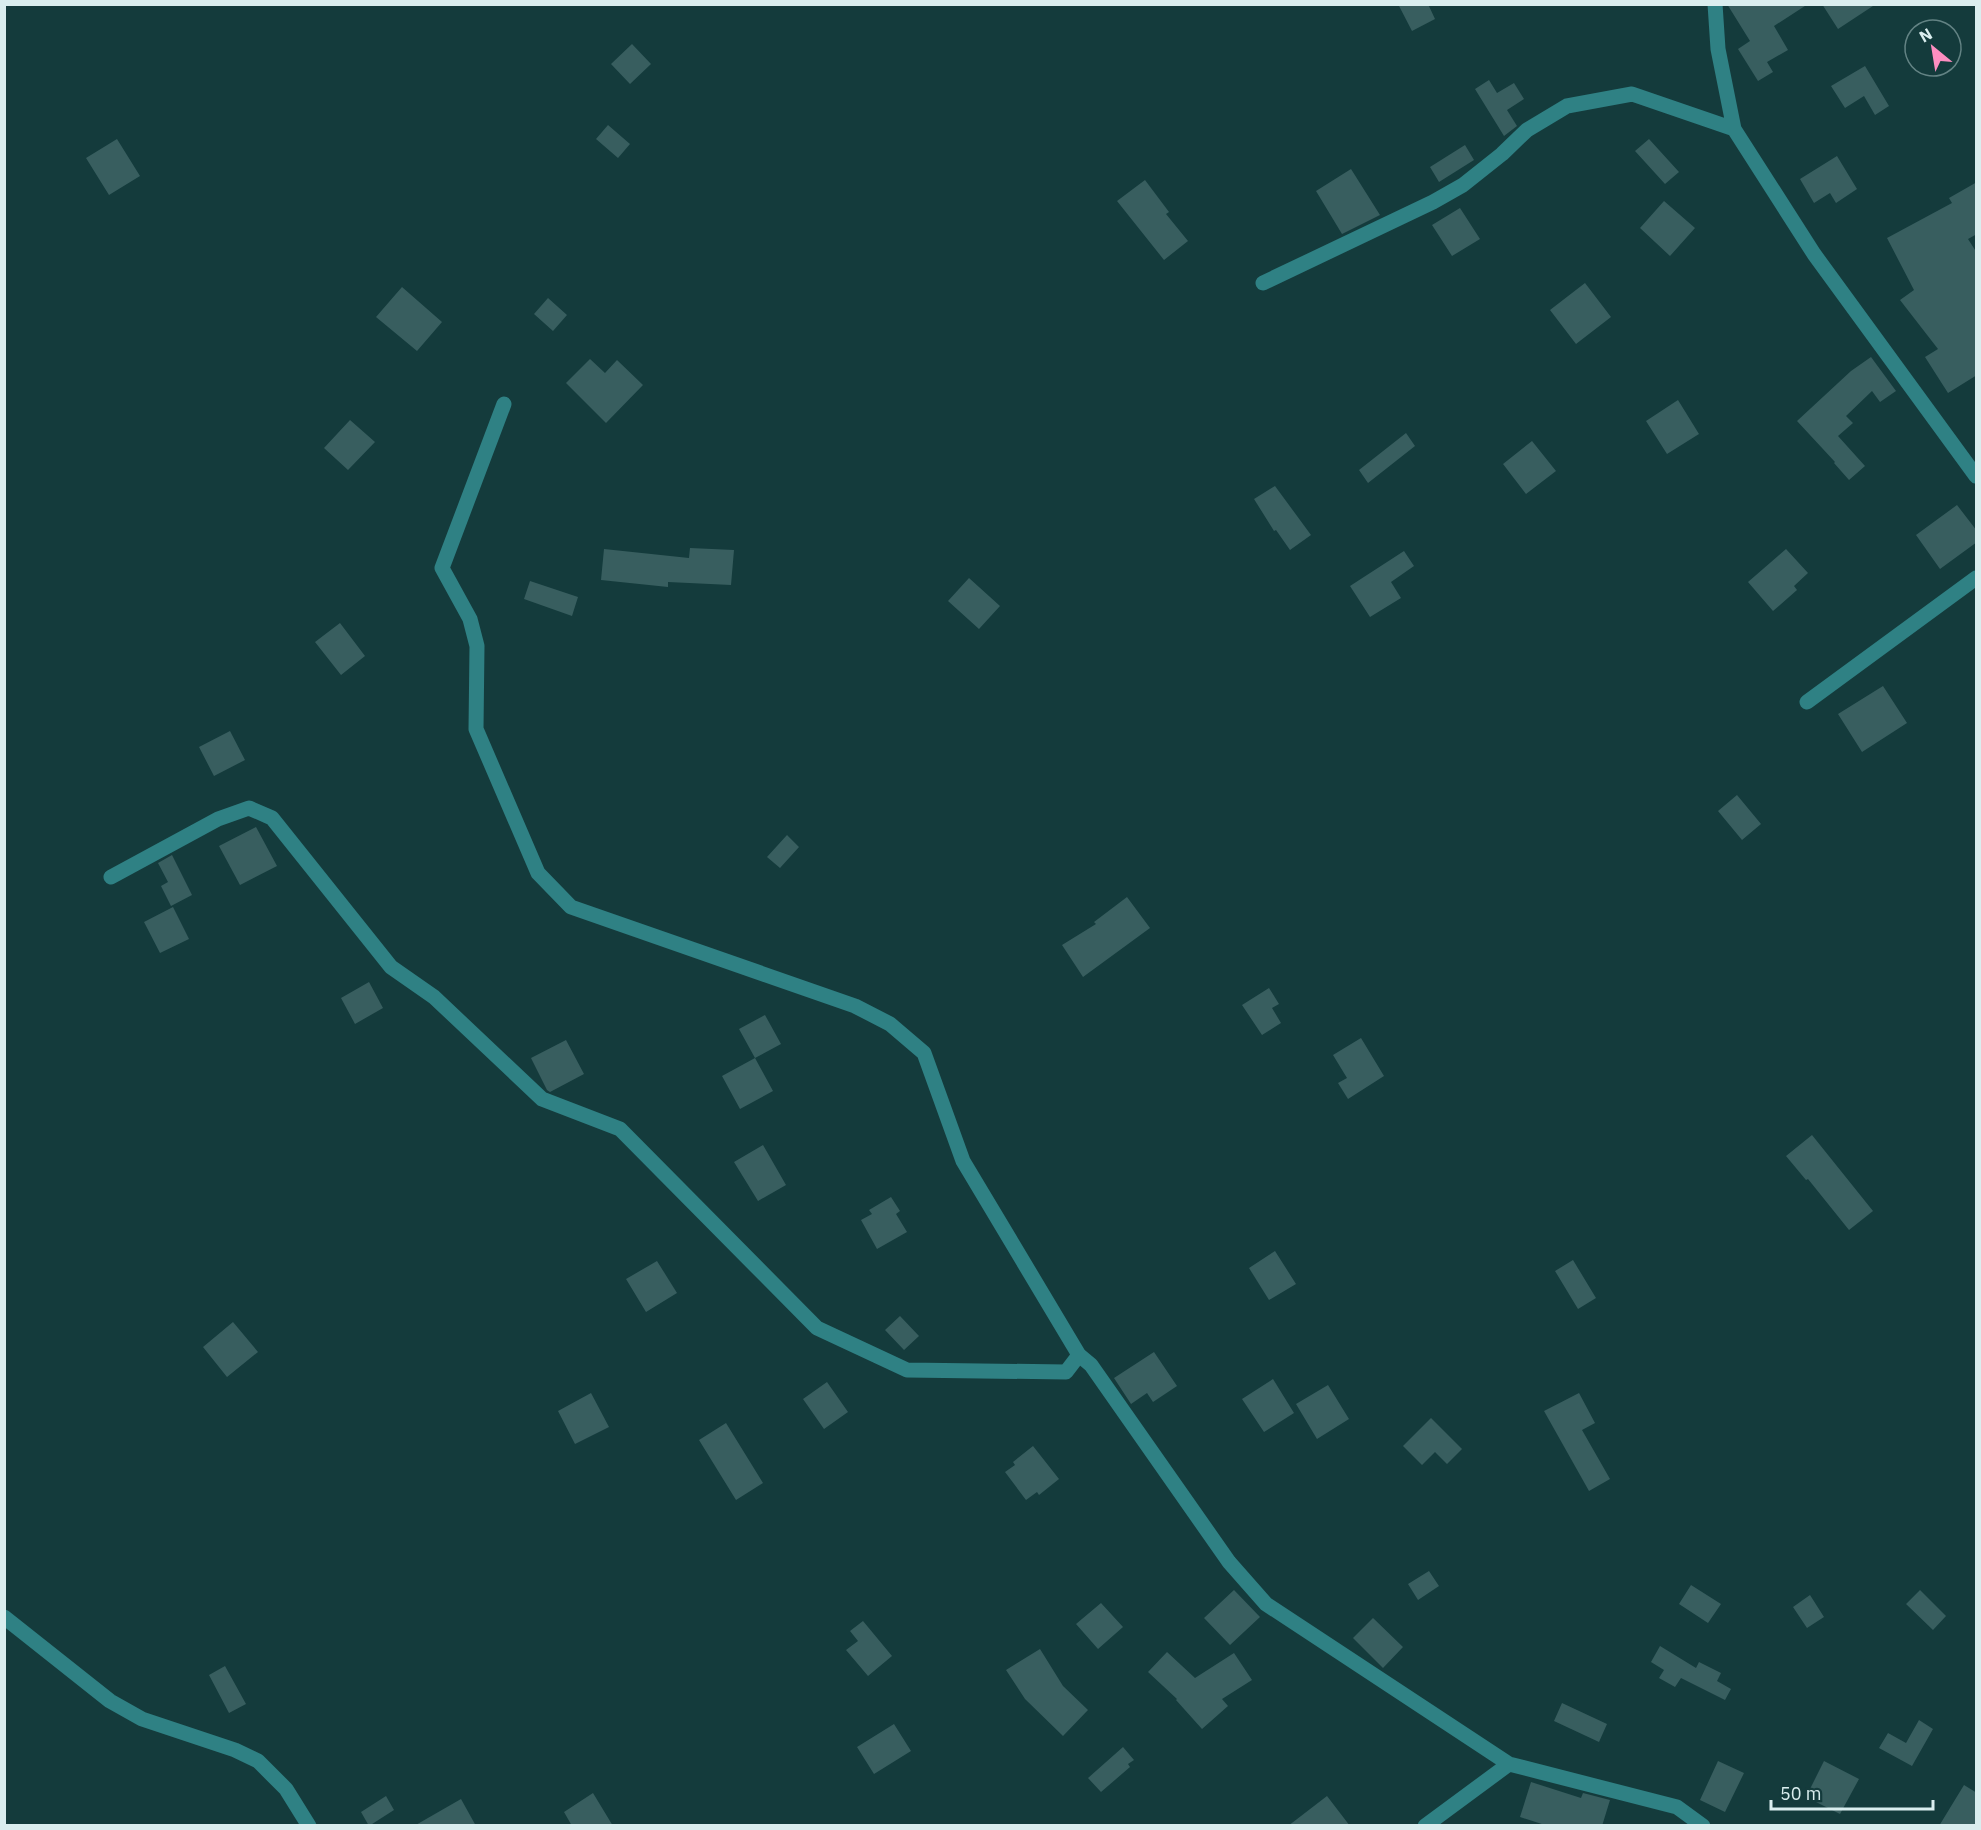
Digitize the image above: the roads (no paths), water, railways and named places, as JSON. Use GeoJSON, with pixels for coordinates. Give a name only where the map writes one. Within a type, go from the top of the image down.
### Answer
{"type":"FeatureCollection","features":[{"type":"Feature","properties":{"kind":"street"},"geometry":{"type":"LineString","coordinates":[[1715,4],[1718,49],[1734,129],[1814,254],[1977,476]]}},
{"type":"Feature","properties":{"kind":"street"},"geometry":{"type":"LineString","coordinates":[[1263,283],[1433,202],[1463,185],[1502,154],[1527,130],[1567,106],[1632,94],[1734,129]]}},
{"type":"Feature","properties":{"kind":"street"},"geometry":{"type":"LineString","coordinates":[[504,404],[442,568],[470,619],[477,646],[476,729],[538,873],[571,907],[855,1006],[890,1024],[924,1053],[963,1161],[1079,1355],[1091,1365],[1229,1562],[1266,1604],[1509,1764],[1677,1807],[1703,1826]]}},
{"type":"Feature","properties":{"kind":"street"},"geometry":{"type":"LineString","coordinates":[[1807,702],[1977,578]]}},
{"type":"Feature","properties":{"kind":"street"},"geometry":{"type":"LineString","coordinates":[[111,877],[218,819],[249,808],[272,818],[391,967],[434,997],[542,1099],[620,1129],[817,1328],[907,1370],[1066,1372],[1079,1355]]}},
{"type":"Feature","properties":{"kind":"street"},"geometry":{"type":"LineString","coordinates":[[4,1617],[110,1701],[142,1719],[235,1750],[258,1761],[286,1789],[309,1826]]}},
{"type":"Feature","properties":{"kind":"street"},"geometry":{"type":"LineString","coordinates":[[1425,1826],[1509,1764]]}}]}
